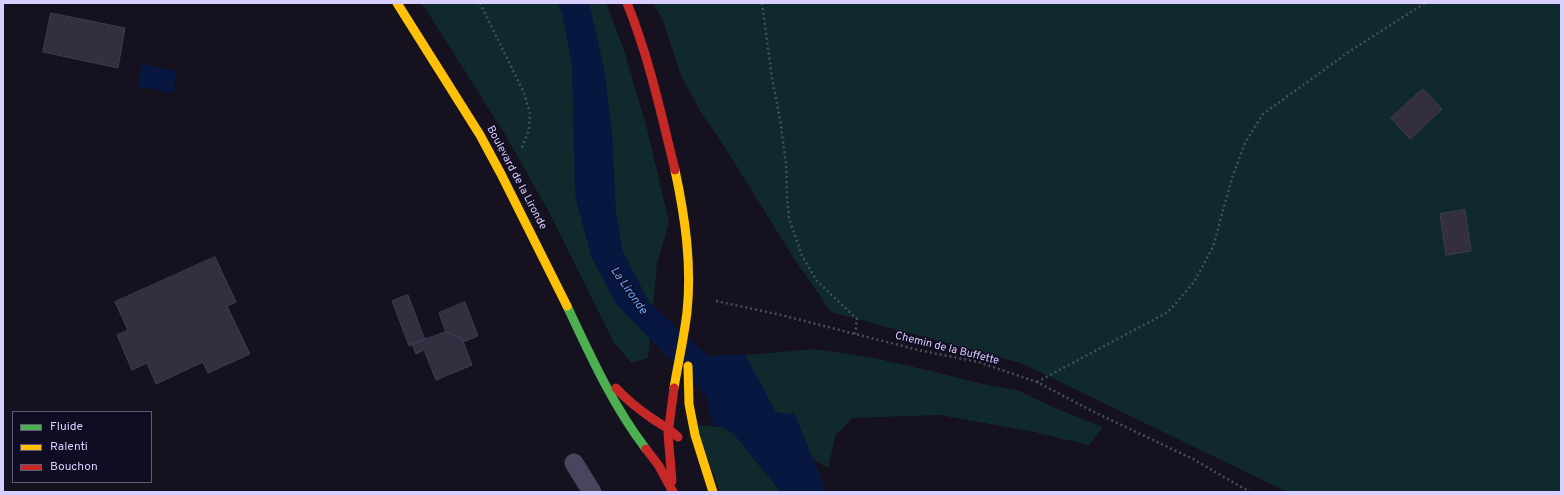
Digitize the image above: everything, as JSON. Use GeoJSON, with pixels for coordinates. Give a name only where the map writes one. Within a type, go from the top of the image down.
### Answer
{"type":"FeatureCollection","features":[{"type":"Feature","properties":{"kind":"street","name":"Boulevard de la Lironde"},"geometry":{"type":"LineString","coordinates":[[397,3],[480,135],[501,174],[599,372],[633,432],[659,466],[673,492]]}},
{"type":"Feature","properties":{"kind":"street"},"geometry":{"type":"LineString","coordinates":[[627,3],[637,27],[651,72],[680,195],[687,233],[689,273],[687,312],[689,404],[695,435],[713,491]]}},
{"type":"Feature","properties":{"kind":"street"},"geometry":{"type":"LineString","coordinates":[[673,492],[668,448],[668,426],[687,312]]}},
{"type":"Feature","properties":{"kind":"street","name":"Boulevard de la Lironde"},"geometry":{"type":"LineString","coordinates":[[599,372],[630,403],[651,418],[668,426],[683,442]]}},
{"type":"Feature","properties":{"kind":"street"},"geometry":{"type":"LineString","coordinates":[[691,453],[698,470],[713,491]]}},
{"type":"Feature","properties":{"kind":"lane"},"geometry":{"type":"LineString","coordinates":[[574,463],[592,492]]}},
{"type":"Feature","properties":{"kind":"path"},"geometry":{"type":"LineString","coordinates":[[480,3],[524,93],[530,113],[529,130],[518,155],[501,174]]}},
{"type":"Feature","properties":{"kind":"path"},"geometry":{"type":"LineString","coordinates":[[762,3],[772,78],[786,162],[789,218],[802,256],[817,281],[857,319],[854,334]]}},
{"type":"Feature","properties":{"kind":"path"},"geometry":{"type":"LineString","coordinates":[[1037,382],[1168,312],[1194,282],[1213,246],[1232,178],[1245,143],[1263,114],[1350,51],[1425,3]]}},
{"type":"Feature","properties":{"kind":"path","name":"Chemin de la Buffette"},"geometry":{"type":"LineString","coordinates":[[688,295],[781,315],[854,334],[978,362],[1037,382],[1092,411],[1193,459],[1250,492]]}},
{"type":"Feature","properties":{"kind":"green space"},"geometry":{"type":"Polygon","coordinates":[[[420,3],[606,3],[623,47],[647,129],[669,222],[657,264],[648,358],[632,363],[614,343],[550,214],[506,136],[425,8],[420,3]]]}},
{"type":"Feature","properties":{"kind":"green space"},"geometry":{"type":"Polygon","coordinates":[[[653,3],[1561,3],[1561,492],[1287,492],[1021,363],[831,312],[793,257],[724,146],[700,111],[681,75],[663,21],[653,3]]]}},
{"type":"Feature","properties":{"kind":"green space"},"geometry":{"type":"Polygon","coordinates":[[[814,349],[869,357],[982,384],[1017,390],[1055,408],[1103,427],[1089,445],[1030,431],[939,415],[852,418],[835,436],[828,468],[708,394],[712,358],[814,349]]]}},
{"type":"Feature","properties":{"kind":"green space"},"geometry":{"type":"Polygon","coordinates":[[[696,425],[722,427],[733,433],[781,492],[720,492],[696,425]]]}},
{"type":"Feature","properties":{"kind":"water","name":"La Lironde"},"geometry":{"type":"Polygon","coordinates":[[[557,3],[589,3],[604,68],[612,130],[616,214],[623,252],[649,302],[709,356],[745,354],[776,412],[786,414],[794,413],[827,492],[781,492],[733,433],[722,427],[712,425],[707,397],[616,304],[591,256],[575,195],[572,66],[562,12],[557,3]]]}},
{"type":"Feature","properties":{"kind":"water"},"geometry":{"type":"Polygon","coordinates":[[[142,64],[177,71],[173,93],[137,86],[142,64]]]}},
{"type":"Feature","properties":{"kind":"building"},"geometry":{"type":"Polygon","coordinates":[[[51,13],[125,28],[118,68],[43,52],[51,13]]]}},
{"type":"Feature","properties":{"kind":"building"},"geometry":{"type":"Polygon","coordinates":[[[1423,89],[1442,109],[1410,139],[1391,118],[1423,89]]]}},
{"type":"Feature","properties":{"kind":"building"},"geometry":{"type":"Polygon","coordinates":[[[1465,210],[1471,251],[1446,255],[1440,214],[1465,210]]]}},
{"type":"Feature","properties":{"kind":"building"},"geometry":{"type":"Polygon","coordinates":[[[215,257],[236,302],[227,306],[250,354],[208,373],[203,362],[156,384],[147,363],[132,370],[117,335],[128,330],[115,302],[215,257]]]}},
{"type":"Feature","properties":{"kind":"building"},"geometry":{"type":"Polygon","coordinates":[[[408,295],[425,340],[409,346],[392,301],[408,295]]]}},
{"type":"Feature","properties":{"kind":"building"},"geometry":{"type":"Polygon","coordinates":[[[465,302],[478,336],[463,342],[462,338],[446,332],[439,313],[465,302]]]}},
{"type":"Feature","properties":{"kind":"building"},"geometry":{"type":"Polygon","coordinates":[[[446,332],[462,338],[472,365],[436,380],[424,350],[416,354],[412,344],[446,332]]]}},
{"type":"Feature","properties":{"kind":"traffic: fast"},"geometry":{"type":"LineString","coordinates":[[567,306],[593,361],[613,398],[634,433],[646,449]]}},
{"type":"Feature","properties":{"kind":"traffic: slow"},"geometry":{"type":"LineString","coordinates":[[397,3],[480,135],[567,306]]}},
{"type":"Feature","properties":{"kind":"traffic: slow"},"geometry":{"type":"LineString","coordinates":[[674,388],[686,322],[689,276],[685,223],[675,170]]}},
{"type":"Feature","properties":{"kind":"traffic: slow"},"geometry":{"type":"LineString","coordinates":[[688,366],[689,404],[695,435],[713,492]]}},
{"type":"Feature","properties":{"kind":"traffic: jam"},"geometry":{"type":"LineString","coordinates":[[627,3],[642,44],[675,170]]}},
{"type":"Feature","properties":{"kind":"traffic: jam"},"geometry":{"type":"LineString","coordinates":[[616,388],[636,407],[668,428],[678,437]]}},
{"type":"Feature","properties":{"kind":"traffic: jam"},"geometry":{"type":"LineString","coordinates":[[672,481],[668,434],[674,388]]}},
{"type":"Feature","properties":{"kind":"traffic: jam"},"geometry":{"type":"LineString","coordinates":[[646,449],[659,466],[673,492]]}}]}
